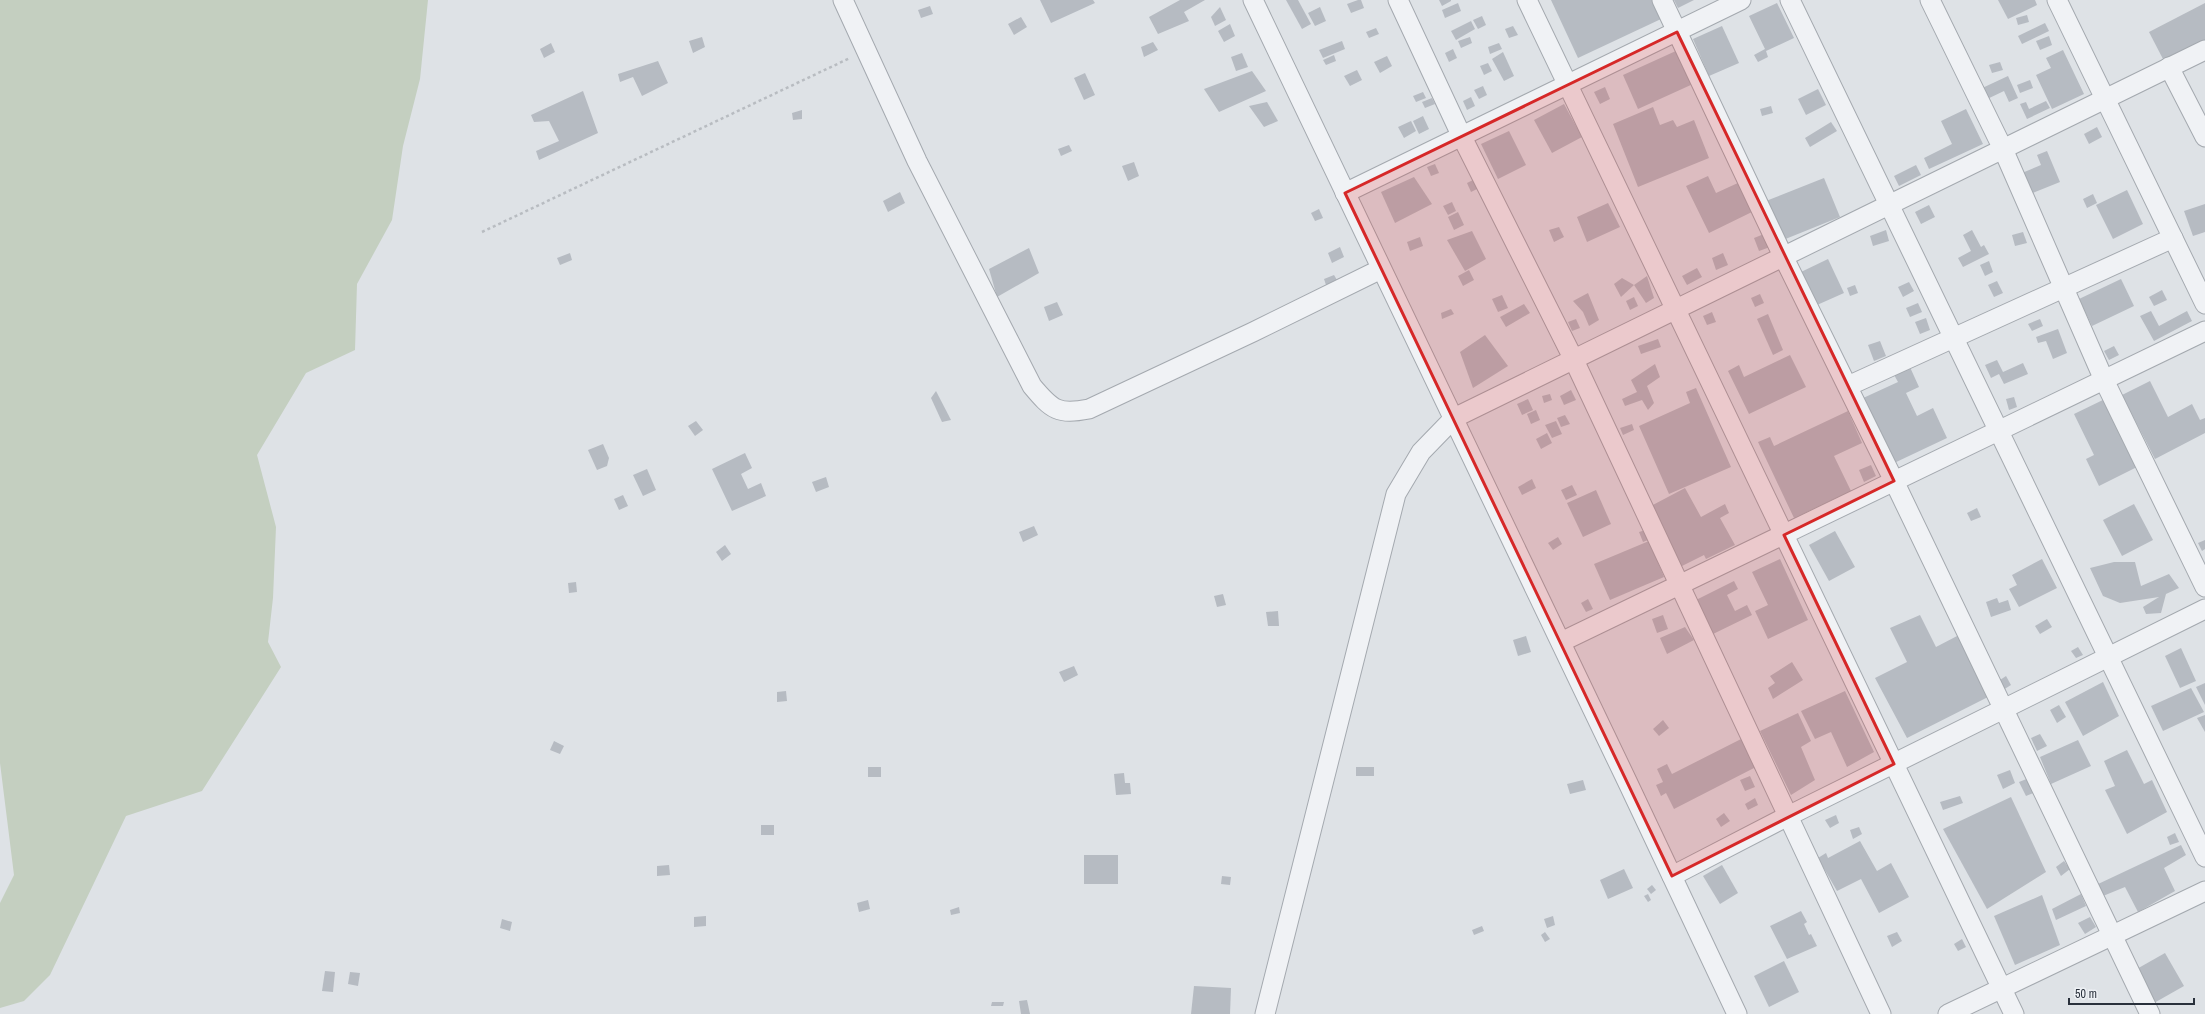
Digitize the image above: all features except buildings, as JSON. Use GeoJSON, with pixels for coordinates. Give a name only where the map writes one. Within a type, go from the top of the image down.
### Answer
{"type":"FeatureCollection","features":[{"type":"Feature","properties":{"kind":"street"},"geometry":{"type":"LineString","coordinates":[[843,0],[917,161],[1032,386],[1048,405],[1059,411],[1071,413],[1089,409],[1253,332],[1381,269]]}},
{"type":"Feature","properties":{"kind":"street"},"geometry":{"type":"LineString","coordinates":[[1253,0],[1561,642],[1737,1014]]}},
{"type":"Feature","properties":{"kind":"street"},"geometry":{"type":"LineString","coordinates":[[1398,0],[1462,137],[1573,358],[1679,587],[1881,1014]]}},
{"type":"Feature","properties":{"kind":"street"},"geometry":{"type":"LineString","coordinates":[[1527,0],[2014,1014]]}},
{"type":"Feature","properties":{"kind":"street"},"geometry":{"type":"LineString","coordinates":[[1662,0],[1783,256],[1894,481],[2150,1014]]}},
{"type":"Feature","properties":{"kind":"street"},"geometry":{"type":"LineString","coordinates":[[1345,193],[1741,0]]}},
{"type":"Feature","properties":{"kind":"street"},"geometry":{"type":"LineString","coordinates":[[1790,0],[2205,857]]}},
{"type":"Feature","properties":{"kind":"street"},"geometry":{"type":"LineString","coordinates":[[1930,0],[2003,149],[2104,380],[2205,587]]}},
{"type":"Feature","properties":{"kind":"street"},"geometry":{"type":"LineString","coordinates":[[2057,0],[2205,304]]}},
{"type":"Feature","properties":{"kind":"street"},"geometry":{"type":"LineString","coordinates":[[1265,1014],[1396,494],[1421,452],[1454,418],[1573,358],[2205,50]]}},
{"type":"Feature","properties":{"kind":"street"},"geometry":{"type":"LineString","coordinates":[[2170,67],[2205,137]]}},
{"type":"Feature","properties":{"kind":"street"},"geometry":{"type":"LineString","coordinates":[[1848,386],[2173,238]]}},
{"type":"Feature","properties":{"kind":"street"},"geometry":{"type":"LineString","coordinates":[[1561,642],[1679,587],[1894,481],[2205,331]]}},
{"type":"Feature","properties":{"kind":"street"},"geometry":{"type":"LineString","coordinates":[[1672,876],[1788,816],[2205,609]]}},
{"type":"Feature","properties":{"kind":"street"},"geometry":{"type":"LineString","coordinates":[[1948,1014],[2205,891]]}},
{"type":"Feature","properties":{"kind":"path"},"geometry":{"type":"LineString","coordinates":[[482,232],[866,50]]}},
{"type":"Feature","properties":{"kind":"highlighted area"},"geometry":{"type":"Polygon","coordinates":[[[1677,32],[1894,481],[1784,535],[1894,764],[1672,876],[1345,193],[1677,32]]]}},
{"type":"Feature","properties":{"kind":"green space"},"geometry":{"type":"Polygon","coordinates":[[[0,0],[428,0],[420,79],[403,146],[392,220],[357,284],[355,350],[306,373],[257,455],[276,527],[273,598],[268,642],[281,667],[202,791],[126,816],[50,975],[24,1001],[0,1008],[0,903],[14,875],[0,763],[0,0]]]}}]}
